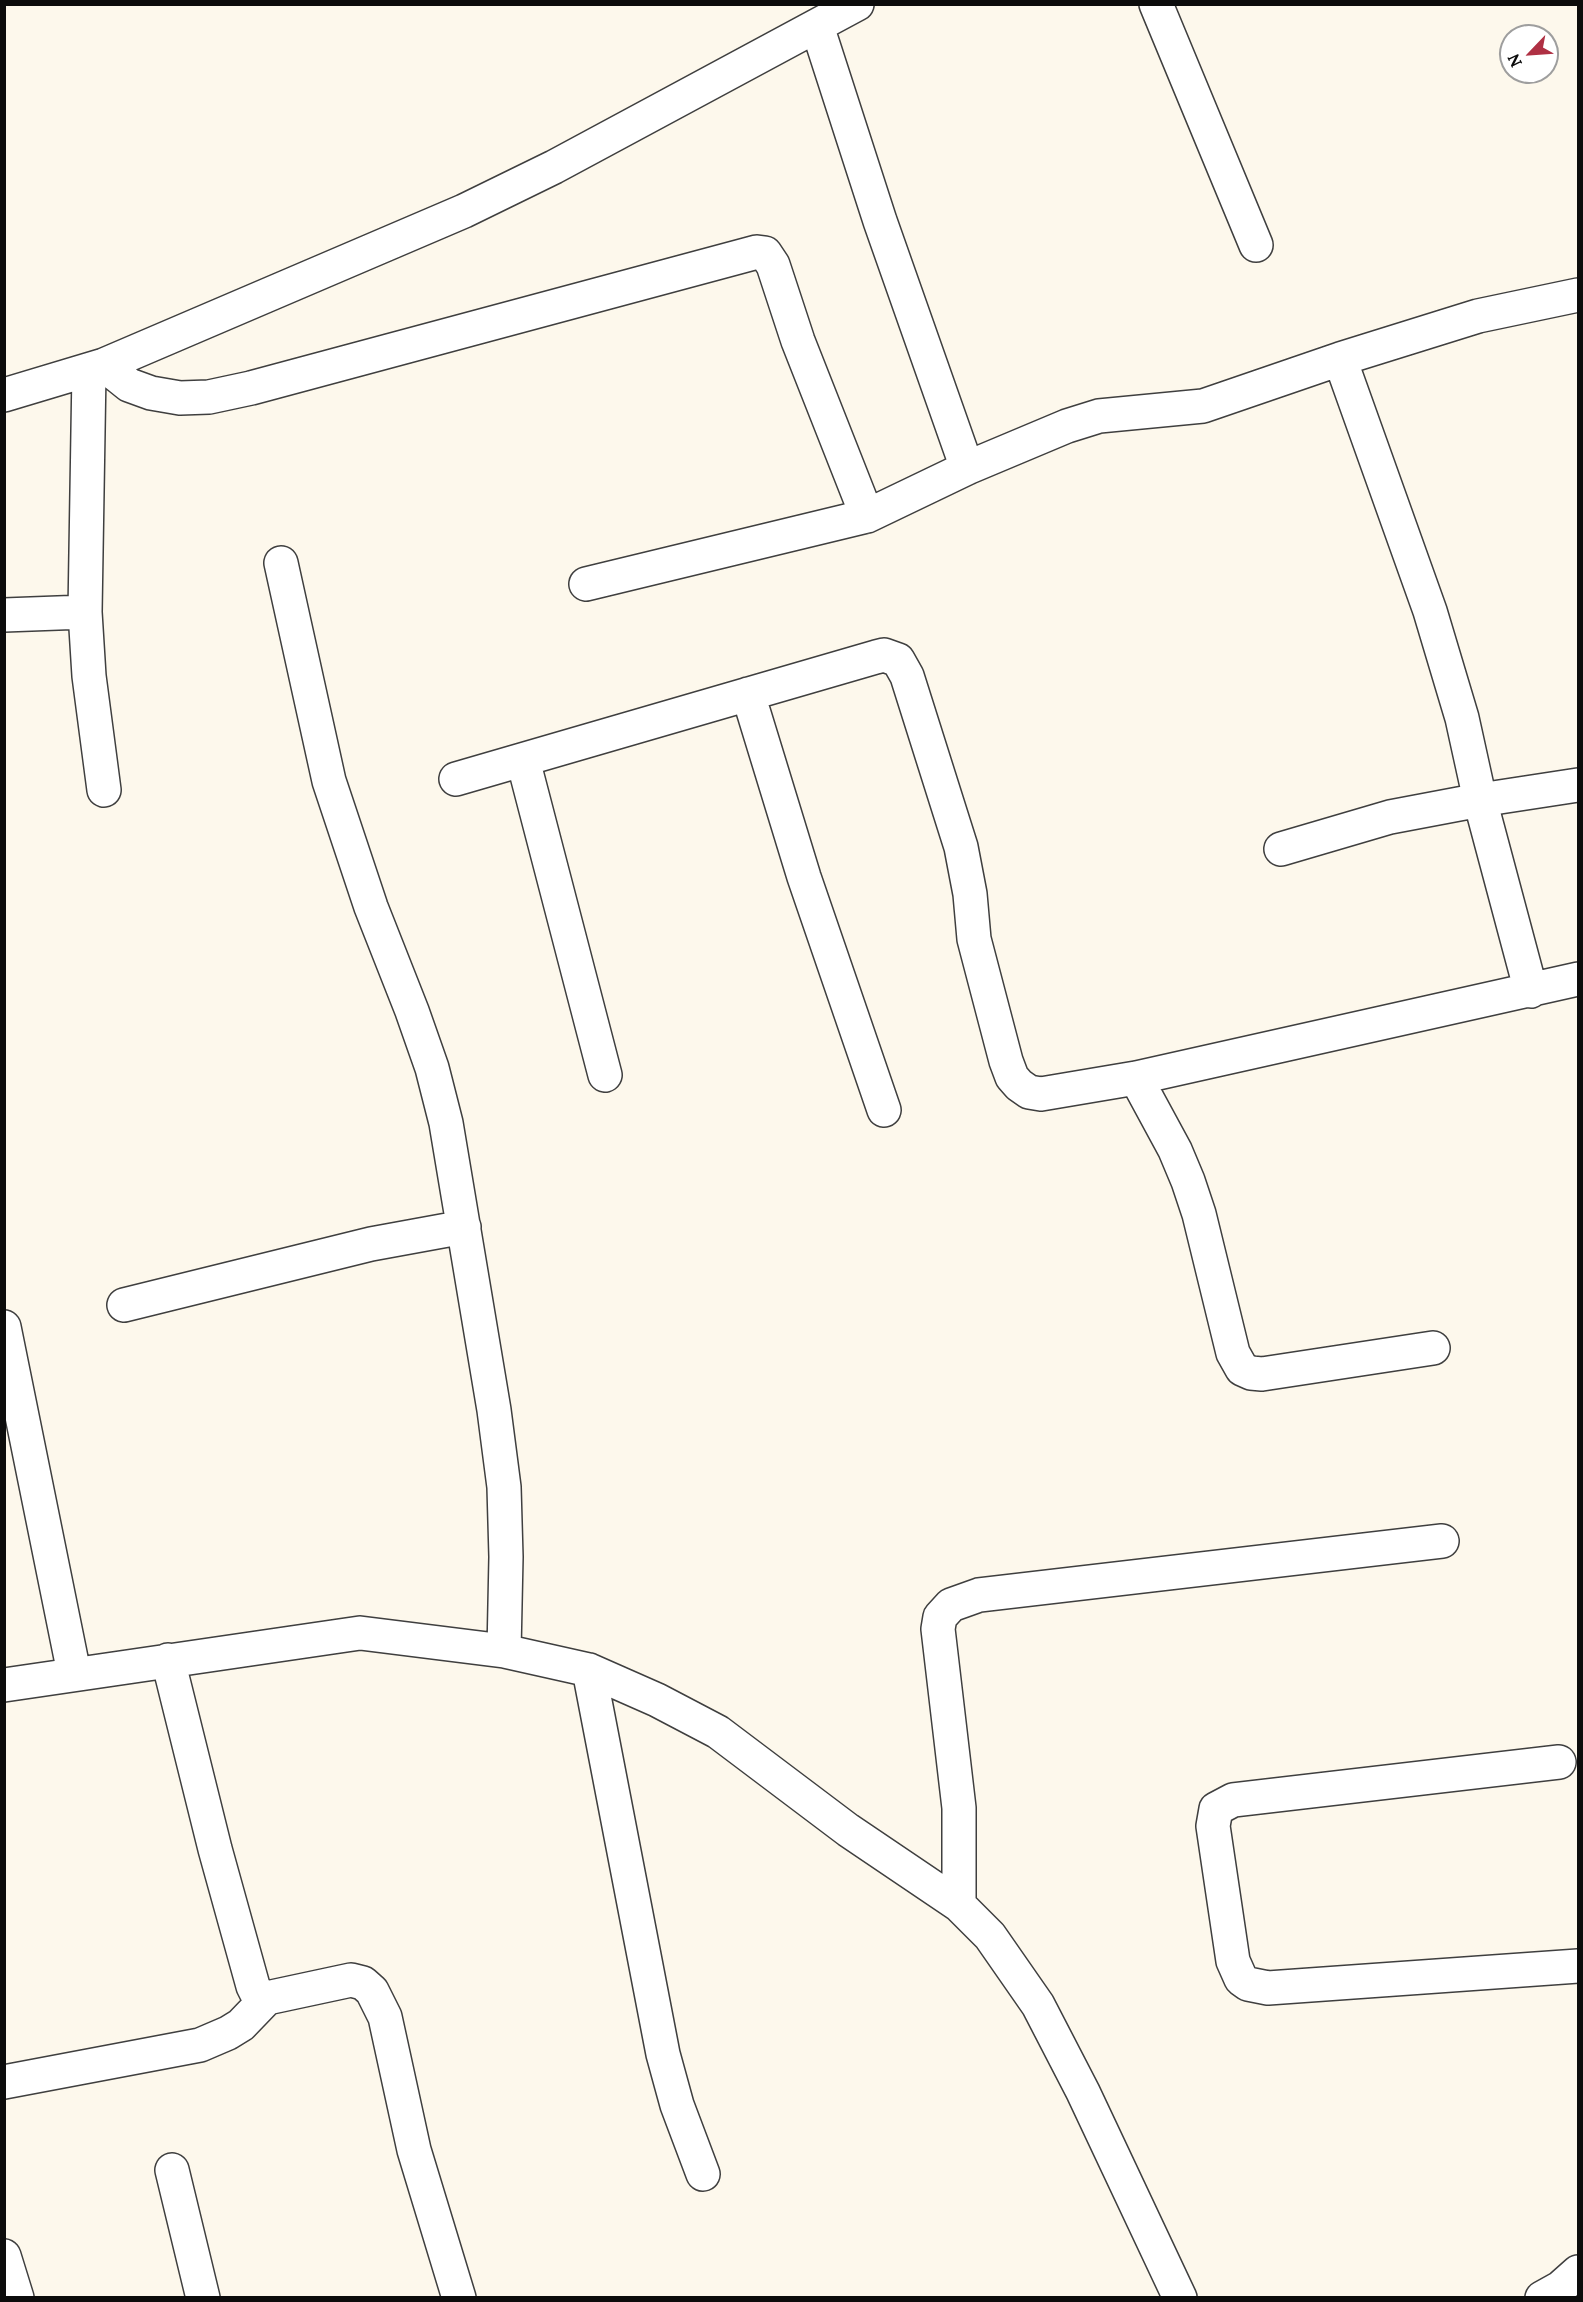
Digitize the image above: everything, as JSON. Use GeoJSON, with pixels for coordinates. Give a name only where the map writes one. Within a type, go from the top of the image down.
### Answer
{"type":"FeatureCollection","features":[{"type":"Feature","properties":{"kind":"street"},"geometry":{"type":"LineString","coordinates":[[4,395],[96,368],[464,211],[554,168],[857,4]]}},
{"type":"Feature","properties":{"kind":"street"},"geometry":{"type":"LineString","coordinates":[[1156,4],[1256,244]]}},
{"type":"Feature","properties":{"kind":"street"},"geometry":{"type":"LineString","coordinates":[[818,26],[880,221],[967,468]]}},
{"type":"Feature","properties":{"kind":"street"},"geometry":{"type":"LineString","coordinates":[[96,368],[129,385],[151,393],[180,398],[209,397],[251,388],[757,252],[765,253],[773,265],[798,341],[867,516]]}},
{"type":"Feature","properties":{"kind":"street"},"geometry":{"type":"LineString","coordinates":[[586,584],[867,516],[967,468],[1099,416],[1203,406],[1340,359],[1478,316],[1578,295]]}},
{"type":"Feature","properties":{"kind":"street"},"geometry":{"type":"LineString","coordinates":[[1340,359],[1430,611],[1462,718],[1480,800],[1531,991]]}},
{"type":"Feature","properties":{"kind":"street"},"geometry":{"type":"LineString","coordinates":[[96,368],[85,612],[89,676],[104,790]]}},
{"type":"Feature","properties":{"kind":"street"},"geometry":{"type":"LineString","coordinates":[[281,564],[329,781],[371,907],[432,1068],[446,1123],[494,1410],[504,1487],[506,1557],[504,1651]]}},
{"type":"Feature","properties":{"kind":"street"},"geometry":{"type":"LineString","coordinates":[[4,615],[85,612]]}},
{"type":"Feature","properties":{"kind":"street"},"geometry":{"type":"LineString","coordinates":[[456,779],[876,657],[884,655],[898,660],[907,676],[961,847],[970,894],[974,939],[1006,1061],[1012,1077],[1029,1092],[1041,1094],[1136,1078],[1578,979]]}},
{"type":"Feature","properties":{"kind":"street"},"geometry":{"type":"LineString","coordinates":[[748,694],[804,877],[884,1110]]}},
{"type":"Feature","properties":{"kind":"street"},"geometry":{"type":"LineString","coordinates":[[523,760],[604,1075]]}},
{"type":"Feature","properties":{"kind":"street"},"geometry":{"type":"LineString","coordinates":[[1281,849],[1390,817],[1578,785]]}},
{"type":"Feature","properties":{"kind":"street"},"geometry":{"type":"LineString","coordinates":[[1136,1078],[1175,1150],[1188,1181],[1199,1214],[1233,1353],[1242,1369],[1262,1374],[1433,1348]]}},
{"type":"Feature","properties":{"kind":"street"},"geometry":{"type":"LineString","coordinates":[[124,1305],[371,1245],[464,1227]]}},
{"type":"Feature","properties":{"kind":"street"},"geometry":{"type":"LineString","coordinates":[[4,1327],[74,1673]]}},
{"type":"Feature","properties":{"kind":"street"},"geometry":{"type":"LineString","coordinates":[[959,1905],[959,1808],[938,1629],[940,1617],[951,1605],[979,1595],[1442,1541]]}},
{"type":"Feature","properties":{"kind":"street"},"geometry":{"type":"LineString","coordinates":[[4,1685],[360,1633],[504,1651],[589,1670],[657,1700],[718,1732],[848,1830],[959,1905],[990,1936],[1038,2006],[1083,2092],[1180,2298]]}},
{"type":"Feature","properties":{"kind":"street"},"geometry":{"type":"LineString","coordinates":[[168,1660],[252,1986],[256,1992],[267,1998],[276,1998],[351,1980],[363,1983],[372,1991],[386,2017],[414,2150],[459,2298]]}},
{"type":"Feature","properties":{"kind":"street"},"geometry":{"type":"LineString","coordinates":[[589,1670],[663,2054],[677,2105],[703,2174]]}},
{"type":"Feature","properties":{"kind":"street"},"geometry":{"type":"LineString","coordinates":[[1558,1762],[1233,1800],[1216,1809],[1213,1826],[1233,1961],[1241,1979],[1248,1984],[1268,1988],[1578,1966]]}},
{"type":"Feature","properties":{"kind":"street"},"geometry":{"type":"LineString","coordinates":[[4,2082],[200,2044],[222,2036],[241,2025],[267,1998]]}},
{"type":"Feature","properties":{"kind":"street"},"geometry":{"type":"LineString","coordinates":[[172,2170],[203,2298]]}},
{"type":"Feature","properties":{"kind":"street"},"geometry":{"type":"LineString","coordinates":[[4,2256],[17,2298]]}},
{"type":"Feature","properties":{"kind":"street"},"geometry":{"type":"LineString","coordinates":[[1542,2298],[1560,2288],[1578,2272]]}}]}
